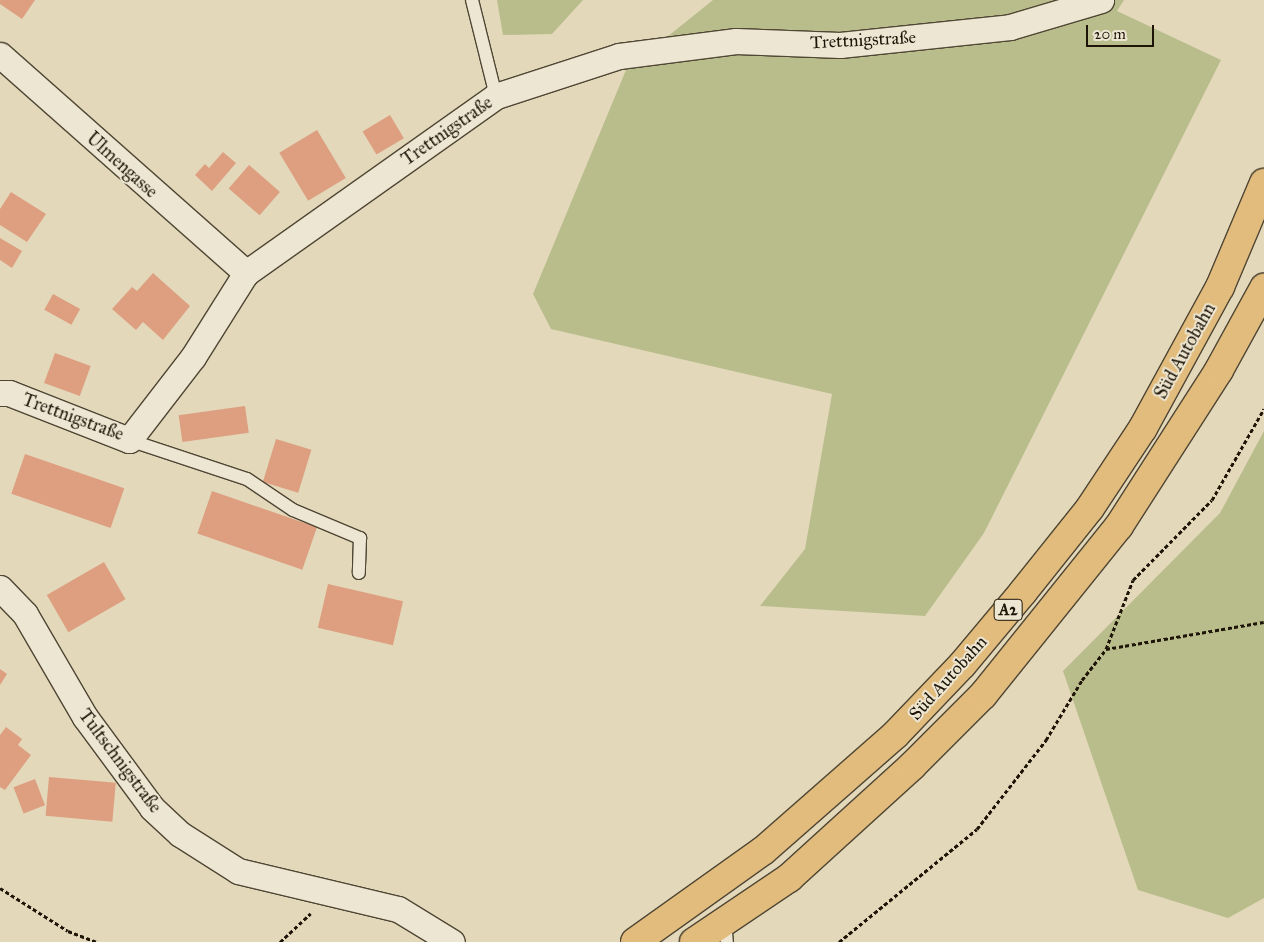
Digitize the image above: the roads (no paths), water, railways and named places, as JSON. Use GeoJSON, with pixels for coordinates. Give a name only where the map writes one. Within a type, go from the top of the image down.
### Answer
{"type":"FeatureCollection","features":[{"type":"Feature","properties":{"kind":"highway","name":"Süd Autobahn"},"geometry":{"type":"LineString","coordinates":[[635,942],[764,850],[895,735],[962,665],[1017,600],[1090,508],[1143,428],[1220,287],[1264,183]]}},
{"type":"Feature","properties":{"kind":"highway","name":"Süd Autobahn"},"geometry":{"type":"LineString","coordinates":[[694,942],[726,931],[789,878],[912,766],[982,695],[1119,526],[1214,378],[1264,288]]}},
{"type":"Feature","properties":{"kind":"street","name":"Trettnigstraße"},"geometry":{"type":"LineString","coordinates":[[0,393],[9,393],[129,440],[193,357],[246,273],[496,96],[618,56],[736,41],[840,45],[1010,27],[1101,0]]}},
{"type":"Feature","properties":{"kind":"street","name":"Ulmengasse"},"geometry":{"type":"LineString","coordinates":[[0,55],[246,273]]}},
{"type":"Feature","properties":{"kind":"street","name":"Tultschnigstraße"},"geometry":{"type":"LineString","coordinates":[[0,588],[25,614],[85,717],[152,808],[180,834],[238,872],[398,909],[452,942]]}},
{"type":"Feature","properties":{"kind":"lane"},"geometry":{"type":"LineString","coordinates":[[472,0],[496,96]]}},
{"type":"Feature","properties":{"kind":"lane"},"geometry":{"type":"LineString","coordinates":[[129,440],[247,479],[293,510],[360,538],[359,573]]}}]}
